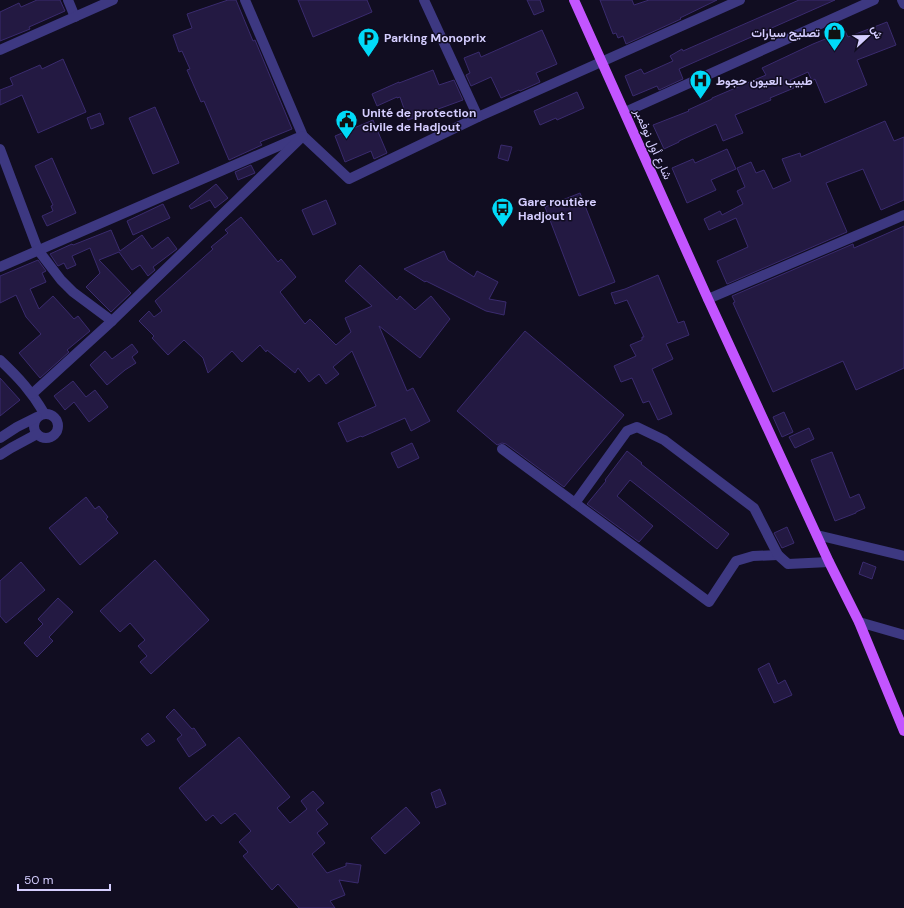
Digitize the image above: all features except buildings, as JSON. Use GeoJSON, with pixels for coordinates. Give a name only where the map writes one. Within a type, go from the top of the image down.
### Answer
{"type":"FeatureCollection","features":[{"type":"Feature","properties":{"kind":"main road","name":"شارع أول نوفمبر"},"geometry":{"type":"LineString","coordinates":[[574,0],[708,299],[829,562],[859,622],[904,731]]}},
{"type":"Feature","properties":{"kind":"street"},"geometry":{"type":"LineString","coordinates":[[68,0],[75,17]]}},
{"type":"Feature","properties":{"kind":"street"},"geometry":{"type":"LineString","coordinates":[[0,50],[113,0]]}},
{"type":"Feature","properties":{"kind":"street"},"geometry":{"type":"LineString","coordinates":[[245,0],[303,136],[349,178],[724,3],[740,0]]}},
{"type":"Feature","properties":{"kind":"street"},"geometry":{"type":"LineString","coordinates":[[424,0],[478,117]]}},
{"type":"Feature","properties":{"kind":"street"},"geometry":{"type":"LineString","coordinates":[[625,112],[874,0]]}},
{"type":"Feature","properties":{"kind":"street"},"geometry":{"type":"LineString","coordinates":[[902,0],[904,4]]}},
{"type":"Feature","properties":{"kind":"street"},"geometry":{"type":"LineString","coordinates":[[0,268],[38,250],[303,136]]}},
{"type":"Feature","properties":{"kind":"street"},"geometry":{"type":"LineString","coordinates":[[32,394],[112,321],[303,136]]}},
{"type":"Feature","properties":{"kind":"street"},"geometry":{"type":"LineString","coordinates":[[0,148],[38,250],[69,288],[112,321]]}},
{"type":"Feature","properties":{"kind":"street"},"geometry":{"type":"LineString","coordinates":[[708,299],[904,215]]}},
{"type":"Feature","properties":{"kind":"street"},"geometry":{"type":"LineString","coordinates":[[0,360],[14,373],[32,394],[40,415]]}},
{"type":"Feature","properties":{"kind":"street"},"geometry":{"type":"LineString","coordinates":[[0,438],[40,415],[48,414],[55,418],[57,422],[57,430],[55,434],[48,438],[37,434],[33,426],[40,415]]}},
{"type":"Feature","properties":{"kind":"street"},"geometry":{"type":"LineString","coordinates":[[575,503],[627,431],[638,427],[664,440],[754,508],[778,555],[788,564],[829,562]]}},
{"type":"Feature","properties":{"kind":"street"},"geometry":{"type":"LineString","coordinates":[[0,455],[37,434]]}},
{"type":"Feature","properties":{"kind":"street"},"geometry":{"type":"LineString","coordinates":[[502,450],[709,602],[736,561],[753,556],[778,555]]}},
{"type":"Feature","properties":{"kind":"street"},"geometry":{"type":"LineString","coordinates":[[817,535],[904,556]]}},
{"type":"Feature","properties":{"kind":"street"},"geometry":{"type":"LineString","coordinates":[[859,622],[904,635]]}},
{"type":"Feature","properties":{"kind":"place","name":"تصليح سيارات"},"geometry":{"type":"Point","coordinates":[835,52]}},
{"type":"Feature","properties":{"kind":"place","name":"Parking Monoprix"},"geometry":{"type":"Point","coordinates":[369,58]}},
{"type":"Feature","properties":{"kind":"place","name":"طبيب العيون حجوط"},"geometry":{"type":"Point","coordinates":[701,100]}},
{"type":"Feature","properties":{"kind":"place","name":"Unité de protection civile de Hadjout"},"geometry":{"type":"Point","coordinates":[347,140]}},
{"type":"Feature","properties":{"kind":"place","name":"Gare routière Hadjout 1"},"geometry":{"type":"Point","coordinates":[503,228]}}]}
